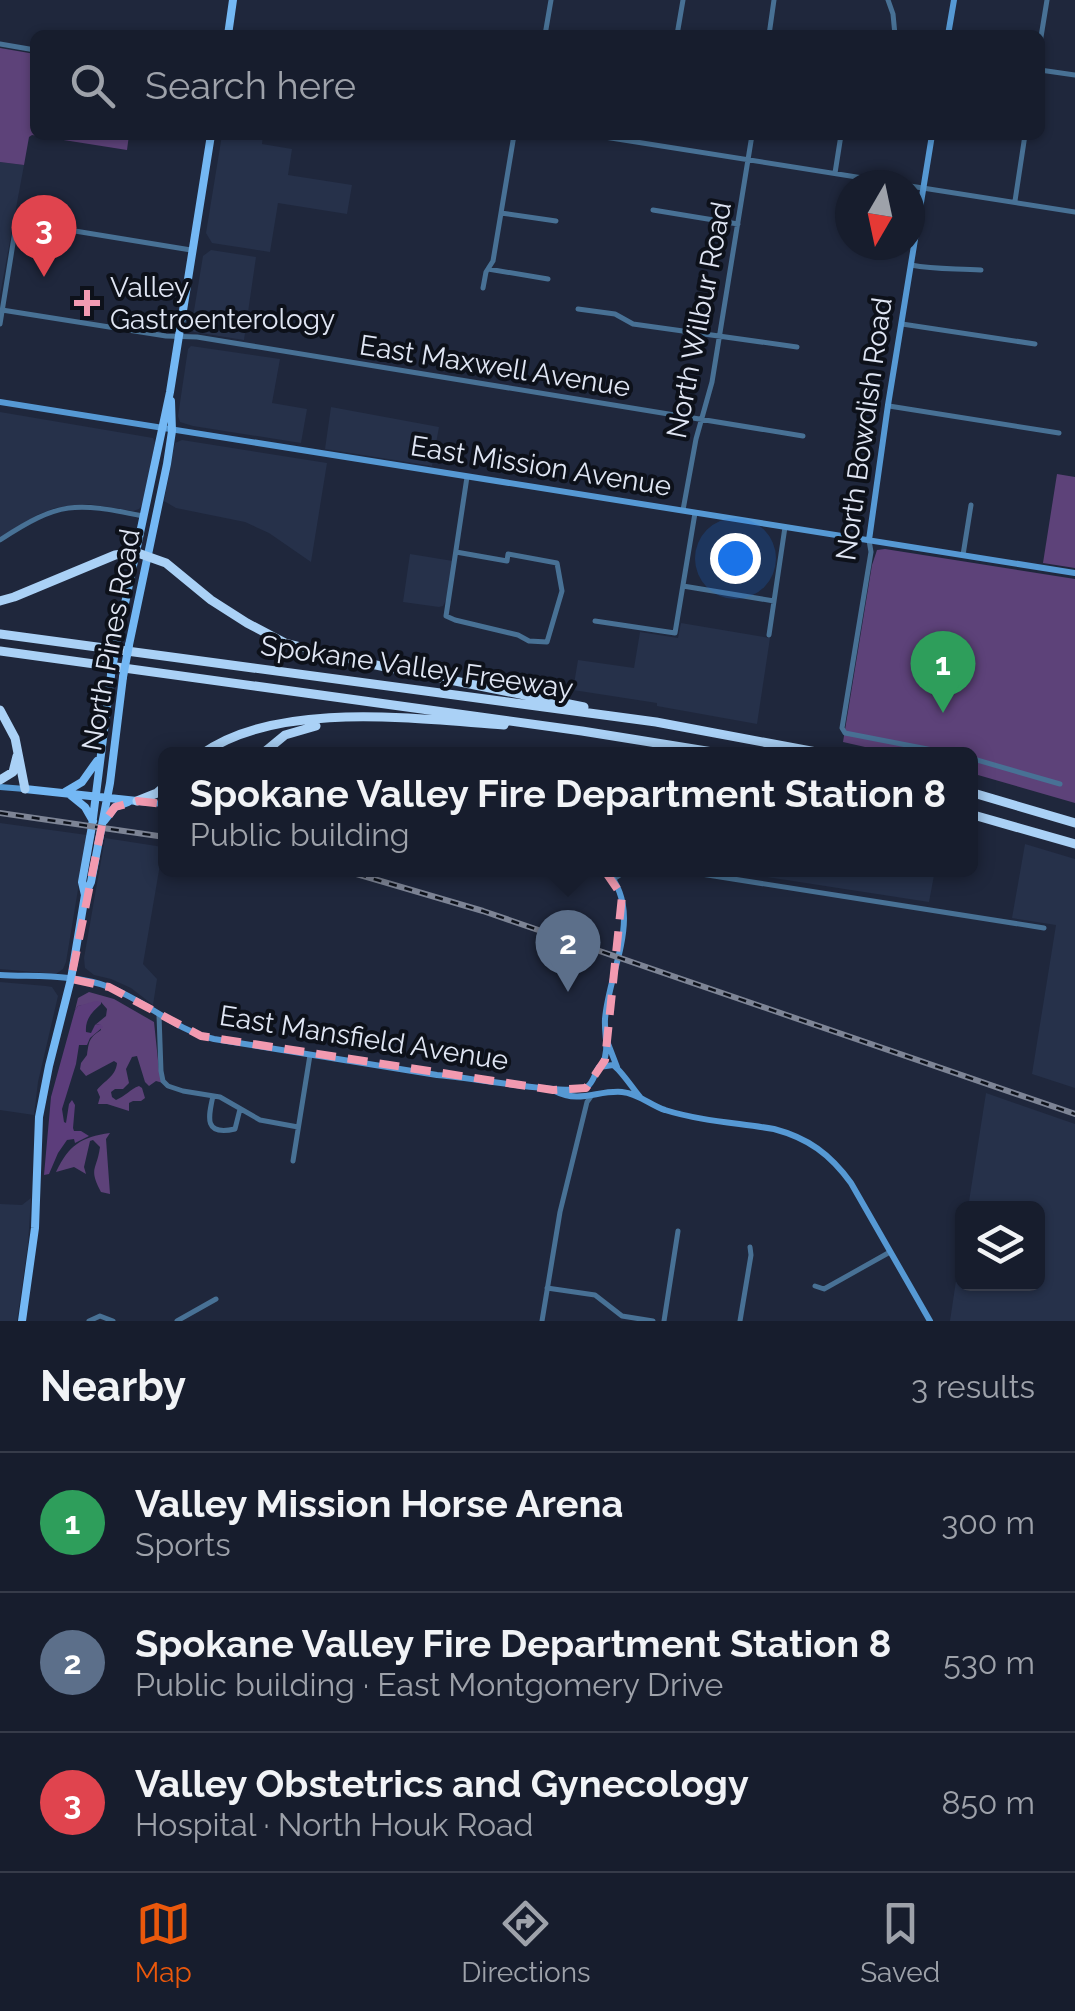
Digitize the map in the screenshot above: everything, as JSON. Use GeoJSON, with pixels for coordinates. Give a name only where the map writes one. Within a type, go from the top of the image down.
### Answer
{"type":"FeatureCollection","features":[{"type":"Feature","properties":{"kind":"highway"},"geometry":{"type":"LineString","coordinates":[[0,601],[115,555],[135,552],[166,562],[210,600],[246,624],[286,643],[366,664],[656,722]]}},
{"type":"Feature","properties":{"kind":"highway","name":"Spokane Valley Freeway"},"geometry":{"type":"LineString","coordinates":[[0,634],[656,722],[790,747]]}},
{"type":"Feature","properties":{"kind":"highway","name":"Spokane Valley Freeway"},"geometry":{"type":"LineString","coordinates":[[0,651],[683,747]]}},
{"type":"Feature","properties":{"kind":"highway"},"geometry":{"type":"LineString","coordinates":[[0,710],[17,748],[25,788]]}},
{"type":"Feature","properties":{"kind":"highway"},"geometry":{"type":"LineString","coordinates":[[270,747],[295,730],[369,716]]}},
{"type":"Feature","properties":{"kind":"highway"},"geometry":{"type":"LineString","coordinates":[[214,747],[258,729],[369,716],[582,730]]}},
{"type":"Feature","properties":{"kind":"highway"},"geometry":{"type":"LineString","coordinates":[[0,783],[16,764],[17,748]]}},
{"type":"Feature","properties":{"kind":"highway"},"geometry":{"type":"LineString","coordinates":[[137,802],[158,793]]}},
{"type":"Feature","properties":{"kind":"highway"},"geometry":{"type":"LineString","coordinates":[[978,794],[1075,823]]}},
{"type":"Feature","properties":{"kind":"highway"},"geometry":{"type":"LineString","coordinates":[[978,816],[1075,844]]}},
{"type":"Feature","properties":{"kind":"main road"},"geometry":{"type":"LineString","coordinates":[[229,30],[234,0]]}},
{"type":"Feature","properties":{"kind":"main road","name":"North Pines Road"},"geometry":{"type":"LineString","coordinates":[[97,823],[96,796],[111,675],[170,392],[211,140]]}},
{"type":"Feature","properties":{"kind":"main road","name":"North Pines Road"},"geometry":{"type":"LineString","coordinates":[[22,1321],[34,1228],[40,1116],[48,1066],[71,980],[85,895],[82,882],[108,797],[129,644],[167,464],[172,430],[170,392]]}},
{"type":"Feature","properties":{"kind":"main road"},"geometry":{"type":"LineString","coordinates":[[66,792],[88,776],[101,752]]}},
{"type":"Feature","properties":{"kind":"main road"},"geometry":{"type":"LineString","coordinates":[[25,788],[137,802]]}},
{"type":"Feature","properties":{"kind":"main road"},"geometry":{"type":"LineString","coordinates":[[66,792],[97,823],[116,807],[137,802]]}},
{"type":"Feature","properties":{"kind":"street"},"geometry":{"type":"LineString","coordinates":[[546,30],[550,0]]}},
{"type":"Feature","properties":{"kind":"street"},"geometry":{"type":"LineString","coordinates":[[678,30],[683,0]]}},
{"type":"Feature","properties":{"kind":"street"},"geometry":{"type":"LineString","coordinates":[[769,30],[774,0]]}},
{"type":"Feature","properties":{"kind":"street"},"geometry":{"type":"LineString","coordinates":[[888,0],[895,30]]}},
{"type":"Feature","properties":{"kind":"street"},"geometry":{"type":"LineString","coordinates":[[949,30],[954,0]]}},
{"type":"Feature","properties":{"kind":"street"},"geometry":{"type":"LineString","coordinates":[[1042,30],[1047,0]]}},
{"type":"Feature","properties":{"kind":"street"},"geometry":{"type":"LineString","coordinates":[[0,44],[30,49]]}},
{"type":"Feature","properties":{"kind":"street"},"geometry":{"type":"LineString","coordinates":[[1045,71],[1075,75]]}},
{"type":"Feature","properties":{"kind":"street"},"geometry":{"type":"LineString","coordinates":[[483,288],[493,262],[513,140]]}},
{"type":"Feature","properties":{"kind":"street"},"geometry":{"type":"LineString","coordinates":[[623,140],[835,174]]}},
{"type":"Feature","properties":{"kind":"street","name":"North Wilbur Road"},"geometry":{"type":"LineString","coordinates":[[683,512],[721,336],[751,140]]}},
{"type":"Feature","properties":{"kind":"street"},"geometry":{"type":"LineString","coordinates":[[836,170],[840,140]]}},
{"type":"Feature","properties":{"kind":"street","name":"North Bowdish Road"},"geometry":{"type":"LineString","coordinates":[[925,181],[931,140]]}},
{"type":"Feature","properties":{"kind":"street"},"geometry":{"type":"LineString","coordinates":[[1015,202],[1025,140]]}},
{"type":"Feature","properties":{"kind":"street"},"geometry":{"type":"LineString","coordinates":[[925,188],[1075,212]]}},
{"type":"Feature","properties":{"kind":"street"},"geometry":{"type":"LineString","coordinates":[[654,210],[738,224]]}},
{"type":"Feature","properties":{"kind":"street"},"geometry":{"type":"LineString","coordinates":[[502,213],[556,221]]}},
{"type":"Feature","properties":{"kind":"street"},"geometry":{"type":"LineString","coordinates":[[0,324],[18,224],[193,251]]}},
{"type":"Feature","properties":{"kind":"street","name":"North Bowdish Road"},"geometry":{"type":"LineString","coordinates":[[912,260],[842,730],[917,747]]}},
{"type":"Feature","properties":{"kind":"street"},"geometry":{"type":"LineString","coordinates":[[911,266],[981,270]]}},
{"type":"Feature","properties":{"kind":"street"},"geometry":{"type":"LineString","coordinates":[[488,269],[548,279]]}},
{"type":"Feature","properties":{"kind":"street"},"geometry":{"type":"LineString","coordinates":[[578,308],[614,314],[633,324],[798,347]]}},
{"type":"Feature","properties":{"kind":"street","name":"East Maxwell Avenue"},"geometry":{"type":"LineString","coordinates":[[2,310],[803,436]]}},
{"type":"Feature","properties":{"kind":"street"},"geometry":{"type":"LineString","coordinates":[[902,324],[1035,344]]}},
{"type":"Feature","properties":{"kind":"street","name":"East Mission Avenue"},"geometry":{"type":"LineString","coordinates":[[0,402],[1075,573]]}},
{"type":"Feature","properties":{"kind":"street"},"geometry":{"type":"LineString","coordinates":[[888,406],[1058,433]]}},
{"type":"Feature","properties":{"kind":"street"},"geometry":{"type":"LineString","coordinates":[[456,552],[507,561],[508,554],[557,563],[562,591],[546,642],[446,616],[467,477]]}},
{"type":"Feature","properties":{"kind":"street"},"geometry":{"type":"LineString","coordinates":[[962,555],[971,505]]}},
{"type":"Feature","properties":{"kind":"street"},"geometry":{"type":"LineString","coordinates":[[0,540],[55,510],[87,507],[143,516]]}},
{"type":"Feature","properties":{"kind":"street"},"geometry":{"type":"LineString","coordinates":[[595,620],[674,633],[695,513]]}},
{"type":"Feature","properties":{"kind":"street"},"geometry":{"type":"LineString","coordinates":[[769,634],[785,527]]}},
{"type":"Feature","properties":{"kind":"street"},"geometry":{"type":"LineString","coordinates":[[683,586],[774,601]]}},
{"type":"Feature","properties":{"kind":"street"},"geometry":{"type":"LineString","coordinates":[[978,760],[1060,784]]}},
{"type":"Feature","properties":{"kind":"street"},"geometry":{"type":"LineString","coordinates":[[0,783],[25,788]]}},
{"type":"Feature","properties":{"kind":"street"},"geometry":{"type":"LineString","coordinates":[[137,802],[158,803]]}},
{"type":"Feature","properties":{"kind":"street"},"geometry":{"type":"LineString","coordinates":[[604,1094],[594,1084],[594,1075],[606,1057],[606,1014],[624,914],[622,896],[614,879],[617,877]]}},
{"type":"Feature","properties":{"kind":"street"},"geometry":{"type":"LineString","coordinates":[[720,877],[1044,928]]}},
{"type":"Feature","properties":{"kind":"street","name":"East Mansfield Avenue"},"geometry":{"type":"LineString","coordinates":[[0,975],[108,987],[202,1036],[310,1055],[554,1090],[584,1089],[594,1075]]}},
{"type":"Feature","properties":{"kind":"street"},"geometry":{"type":"LineString","coordinates":[[159,1014],[159,1056],[168,1086],[213,1095],[260,1120],[298,1127]]}},
{"type":"Feature","properties":{"kind":"street"},"geometry":{"type":"LineString","coordinates":[[606,1040],[618,1068],[640,1097]]}},
{"type":"Feature","properties":{"kind":"street"},"geometry":{"type":"LineString","coordinates":[[293,1161],[310,1055]]}},
{"type":"Feature","properties":{"kind":"street"},"geometry":{"type":"LineString","coordinates":[[599,1067],[608,1064],[618,1068]]}},
{"type":"Feature","properties":{"kind":"street"},"geometry":{"type":"LineString","coordinates":[[614,1093],[622,1086],[623,1076]]}},
{"type":"Feature","properties":{"kind":"street","name":"East Mansfield Avenue"},"geometry":{"type":"LineString","coordinates":[[554,1090],[564,1096],[582,1098]]}},
{"type":"Feature","properties":{"kind":"street"},"geometry":{"type":"LineString","coordinates":[[586,1110],[582,1098],[594,1093],[625,1092],[678,1114],[774,1128],[813,1144],[838,1165],[850,1182],[930,1321]]}},
{"type":"Feature","properties":{"kind":"street"},"geometry":{"type":"LineString","coordinates":[[542,1321],[560,1212],[589,1099],[594,1093]]}},
{"type":"Feature","properties":{"kind":"street"},"geometry":{"type":"LineString","coordinates":[[213,1095],[211,1126],[234,1130],[240,1109]]}},
{"type":"Feature","properties":{"kind":"street"},"geometry":{"type":"LineString","coordinates":[[664,1321],[678,1231]]}},
{"type":"Feature","properties":{"kind":"street"},"geometry":{"type":"LineString","coordinates":[[740,1321],[750,1247]]}},
{"type":"Feature","properties":{"kind":"street"},"geometry":{"type":"LineString","coordinates":[[815,1286],[824,1289],[890,1252]]}},
{"type":"Feature","properties":{"kind":"street"},"geometry":{"type":"LineString","coordinates":[[547,1288],[595,1295],[622,1316],[654,1321]]}},
{"type":"Feature","properties":{"kind":"street"},"geometry":{"type":"LineString","coordinates":[[177,1321],[216,1299]]}},
{"type":"Feature","properties":{"kind":"street"},"geometry":{"type":"LineString","coordinates":[[89,1321],[100,1316],[113,1321]]}},
{"type":"Feature","properties":{"kind":"highlighted area"},"geometry":{"type":"Polygon","coordinates":[[[137,801],[576,851],[598,861],[622,896],[605,1060],[586,1088],[553,1090],[201,1036],[109,987],[71,979],[102,825],[115,807],[137,801]]]}},
{"type":"Feature","properties":{"kind":"shaded area"},"geometry":{"type":"Polygon","coordinates":[[[0,48],[30,53],[30,136],[24,165],[0,162],[0,48]]]}},
{"type":"Feature","properties":{"kind":"shaded area"},"geometry":{"type":"Polygon","coordinates":[[[64,140],[128,140],[127,150],[64,140]]]}},
{"type":"Feature","properties":{"kind":"shaded area"},"geometry":{"type":"Polygon","coordinates":[[[221,140],[262,140],[262,144],[292,149],[288,175],[352,185],[347,214],[278,203],[270,252],[212,243],[206,233],[221,140]]]}},
{"type":"Feature","properties":{"kind":"shaded area"},"geometry":{"type":"Polygon","coordinates":[[[0,162],[24,165],[0,295],[0,162]]]}},
{"type":"Feature","properties":{"kind":"shaded area"},"geometry":{"type":"Polygon","coordinates":[[[211,250],[256,257],[244,340],[191,329],[203,256],[211,250]]]}},
{"type":"Feature","properties":{"kind":"shaded area"},"geometry":{"type":"Polygon","coordinates":[[[191,346],[280,359],[272,403],[307,409],[301,443],[180,422],[191,346]]]}},
{"type":"Feature","properties":{"kind":"shaded area"},"geometry":{"type":"Polygon","coordinates":[[[331,407],[439,427],[432,466],[325,449],[331,407]]]}},
{"type":"Feature","properties":{"kind":"shaded area"},"geometry":{"type":"Polygon","coordinates":[[[0,412],[153,438],[143,504],[133,511],[88,504],[55,508],[0,537],[0,412]]]}},
{"type":"Feature","properties":{"kind":"shaded area"},"geometry":{"type":"Polygon","coordinates":[[[182,440],[327,463],[311,562],[269,533],[245,522],[176,508],[164,501],[175,443],[182,440]]]}},
{"type":"Feature","properties":{"kind":"shaded area"},"geometry":{"type":"Polygon","coordinates":[[[1057,474],[1075,477],[1075,568],[1043,563],[1057,474]]]}},
{"type":"Feature","properties":{"kind":"shaded area"},"geometry":{"type":"Polygon","coordinates":[[[877,550],[1075,579],[1075,803],[978,775],[978,747],[865,747],[843,742],[877,550]]]}},
{"type":"Feature","properties":{"kind":"shaded area"},"geometry":{"type":"Polygon","coordinates":[[[410,554],[453,561],[443,606],[403,602],[410,554]]]}},
{"type":"Feature","properties":{"kind":"shaded area"},"geometry":{"type":"Polygon","coordinates":[[[681,623],[770,638],[757,724],[573,690],[578,660],[634,668],[640,632],[678,638],[681,623]]]}},
{"type":"Feature","properties":{"kind":"shaded area"},"geometry":{"type":"Polygon","coordinates":[[[0,823],[87,835],[66,962],[56,974],[0,969],[0,823]]]}},
{"type":"Feature","properties":{"kind":"shaded area"},"geometry":{"type":"Polygon","coordinates":[[[105,838],[158,846],[158,876],[143,964],[157,979],[153,1005],[131,988],[94,975],[85,968],[105,838]]]}},
{"type":"Feature","properties":{"kind":"shaded area"},"geometry":{"type":"Polygon","coordinates":[[[1025,844],[1075,859],[1075,1088],[1032,1074],[1056,925],[1012,918],[1025,844]]]}},
{"type":"Feature","properties":{"kind":"shaded area"},"geometry":{"type":"Polygon","coordinates":[[[766,877],[934,877],[929,902],[766,877]]]}},
{"type":"Feature","properties":{"kind":"shaded area"},"geometry":{"type":"Polygon","coordinates":[[[0,982],[52,987],[58,996],[34,1115],[0,1110],[0,982]]]}},
{"type":"Feature","properties":{"kind":"shaded area"},"geometry":{"type":"Polygon","coordinates":[[[89,992],[114,999],[154,1022],[163,1083],[156,1081],[149,1086],[137,1056],[132,1057],[126,1069],[129,1083],[111,1092],[116,1100],[136,1087],[142,1088],[145,1098],[129,1103],[129,1111],[98,1104],[97,1090],[112,1075],[117,1063],[114,1061],[86,1076],[80,1069],[90,1040],[101,1030],[100,1024],[95,1025],[106,1016],[107,1009],[101,1002],[75,1010],[78,998],[89,992]]]}},
{"type":"Feature","properties":{"kind":"shaded area"},"geometry":{"type":"Polygon","coordinates":[[[96,1001],[101,1004],[90,1016],[86,1032],[91,1033],[95,1025],[103,1027],[87,1045],[79,1045],[62,1109],[66,1123],[72,1100],[74,1131],[89,1136],[75,1143],[74,1139],[67,1140],[49,1174],[44,1175],[51,1097],[75,1010],[96,1001]]]}},
{"type":"Feature","properties":{"kind":"shaded area"},"geometry":{"type":"Polygon","coordinates":[[[986,1093],[1075,1124],[1075,1321],[950,1321],[955,1288],[955,1291],[1045,1291],[1045,1201],[969,1201],[986,1093]]]}},
{"type":"Feature","properties":{"kind":"shaded area"},"geometry":{"type":"Polygon","coordinates":[[[110,1133],[106,1139],[110,1194],[101,1192],[95,1178],[100,1147],[93,1140],[84,1167],[86,1174],[74,1167],[56,1172],[77,1144],[110,1133]]]}},
{"type":"Feature","properties":{"kind":"shaded area"},"geometry":{"type":"Polygon","coordinates":[[[31,1198],[17,1321],[0,1321],[0,1204],[22,1205],[31,1198]]]}},
{"type":"Feature","properties":{"kind":"railway"},"geometry":{"type":"LineString","coordinates":[[0,813],[158,836]]}},
{"type":"Feature","properties":{"kind":"railway"},"geometry":{"type":"LineString","coordinates":[[367,877],[483,911],[1075,1114]]}},
{"type":"Feature","properties":{"kind":"place","name":"Valley Obstetrics and Gynecology"},"geometry":{"type":"Point","coordinates":[44,277]}},
{"type":"Feature","properties":{"kind":"place","name":"Valley Gastroenterology"},"geometry":{"type":"Point","coordinates":[87,303]}},
{"type":"Feature","properties":{"kind":"place","name":"Valley Mission Horse Arena"},"geometry":{"type":"Point","coordinates":[943,713]}},
{"type":"Feature","properties":{"kind":"place","name":"Spokane Valley Fire Department Station 8"},"geometry":{"type":"Point","coordinates":[568,992]}}]}
